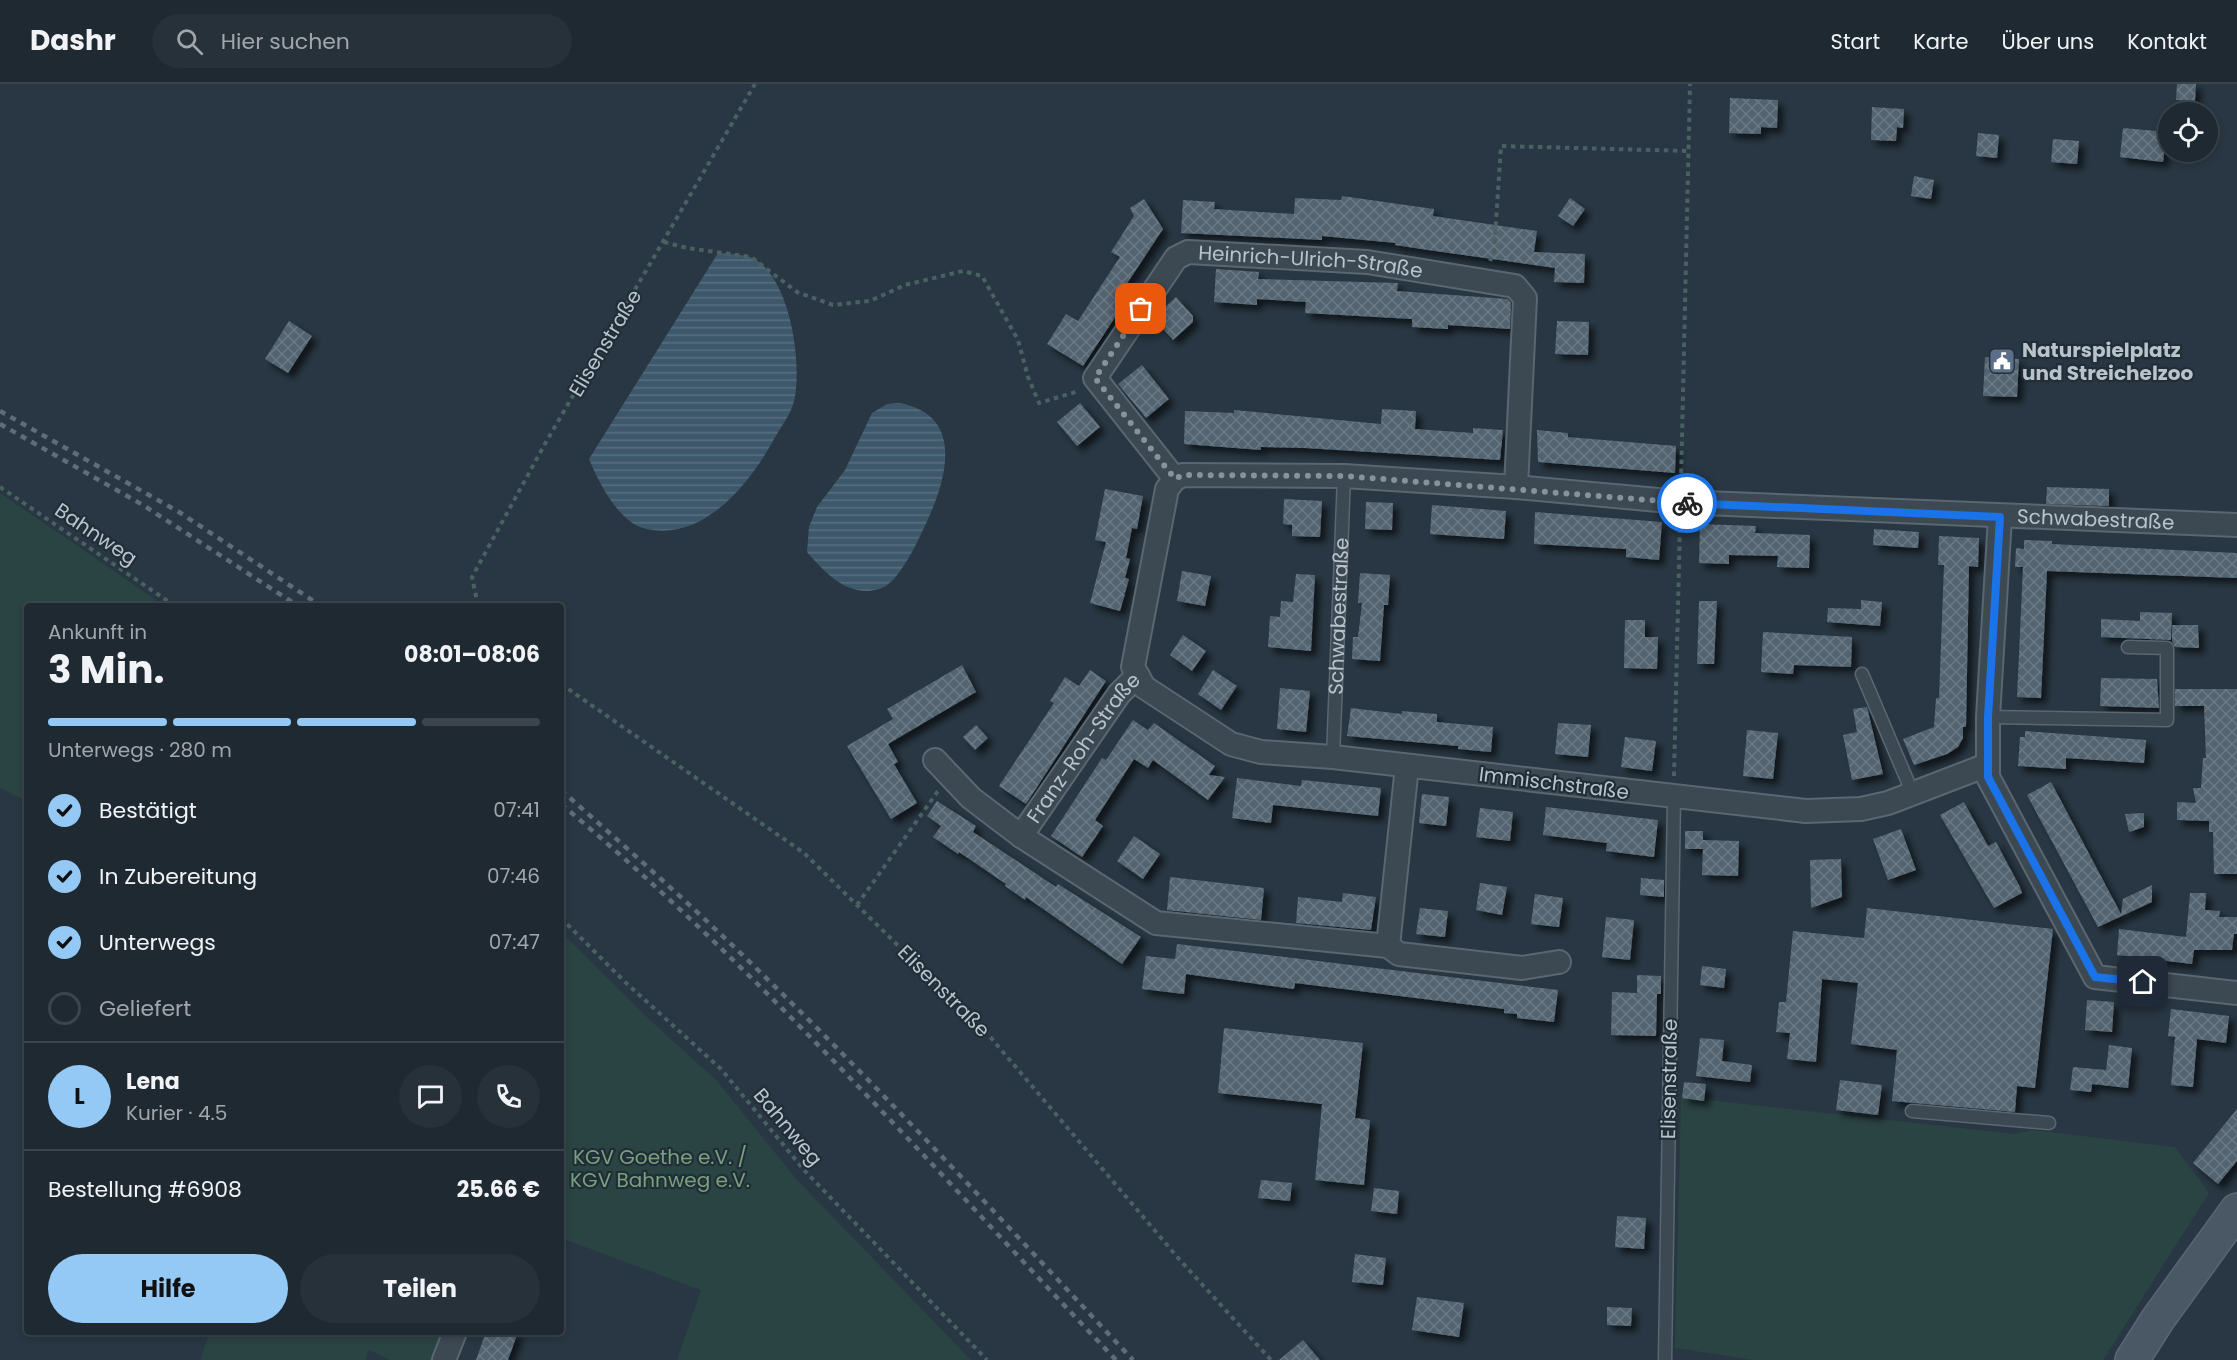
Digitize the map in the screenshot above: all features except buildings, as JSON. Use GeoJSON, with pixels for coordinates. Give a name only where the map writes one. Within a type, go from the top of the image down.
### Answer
{"type":"FeatureCollection","features":[{"type":"Feature","properties":{"kind":"street","name":"Heinrich-Ulrich-Straße"},"geometry":{"type":"LineString","coordinates":[[1100,385],[1095,378],[1176,258],[1188,252],[1367,262],[1515,286],[1525,298],[1516,487]]}},
{"type":"Feature","properties":{"kind":"street"},"geometry":{"type":"LineString","coordinates":[[1100,385],[1175,479]]}},
{"type":"Feature","properties":{"kind":"street","name":"Schwabestraße"},"geometry":{"type":"LineString","coordinates":[[1175,479],[1183,475],[1344,476],[1516,487],[1680,502],[2237,525]]}},
{"type":"Feature","properties":{"kind":"street","name":"Franz-Roh-Straße"},"geometry":{"type":"LineString","coordinates":[[942,767],[971,798],[1021,836],[1119,694],[1136,677],[1133,667],[1160,522],[1167,489],[1175,479]]}},
{"type":"Feature","properties":{"kind":"street"},"geometry":{"type":"LineString","coordinates":[[2000,517],[1988,717],[1988,777],[2095,977],[2237,993]]}},
{"type":"Feature","properties":{"kind":"street","name":"Immischstraße"},"geometry":{"type":"LineString","coordinates":[[1136,677],[1143,687],[1231,744],[1261,752],[1333,757],[1674,798],[1806,811],[1861,809],[1913,794],[1987,765]]}},
{"type":"Feature","properties":{"kind":"street"},"geometry":{"type":"LineString","coordinates":[[1388,946],[1407,766]]}},
{"type":"Feature","properties":{"kind":"street"},"geometry":{"type":"LineString","coordinates":[[1021,836],[1156,923],[1388,946],[1399,954],[1522,968],[1559,962]]}},
{"type":"Feature","properties":{"kind":"street"},"geometry":{"type":"LineString","coordinates":[[2132,1360],[2158,1319],[2237,1210]]}},
{"type":"Feature","properties":{"kind":"street"},"geometry":{"type":"LineString","coordinates":[[444,1360],[454,1335]]}},
{"type":"Feature","properties":{"kind":"lane","name":"Schwabestraße"},"geometry":{"type":"LineString","coordinates":[[1333,757],[1344,476]]}},
{"type":"Feature","properties":{"kind":"lane"},"geometry":{"type":"LineString","coordinates":[[1988,717],[2168,720],[2167,648],[2128,647]]}},
{"type":"Feature","properties":{"kind":"lane"},"geometry":{"type":"LineString","coordinates":[[1862,674],[1913,794]]}},
{"type":"Feature","properties":{"kind":"lane","name":"Elisenstraße"},"geometry":{"type":"LineString","coordinates":[[1665,1360],[1674,798]]}},
{"type":"Feature","properties":{"kind":"lane"},"geometry":{"type":"LineString","coordinates":[[1912,1111],[2049,1123]]}},
{"type":"Feature","properties":{"kind":"path","name":"Elisenstraße"},"geometry":{"type":"LineString","coordinates":[[477,603],[472,577],[546,442],[755,84]]}},
{"type":"Feature","properties":{"kind":"path"},"geometry":{"type":"LineString","coordinates":[[1674,798],[1690,84]]}},
{"type":"Feature","properties":{"kind":"path"},"geometry":{"type":"LineString","coordinates":[[1481,281],[1494,252],[1501,146],[1688,151]]}},
{"type":"Feature","properties":{"kind":"path"},"geometry":{"type":"LineString","coordinates":[[664,242],[751,258],[796,292],[833,305],[870,301],[905,285],[963,271],[982,276],[1018,340],[1028,377],[1039,403],[1100,385]]}},
{"type":"Feature","properties":{"kind":"path","name":"Bahnweg"},"geometry":{"type":"LineString","coordinates":[[0,487],[171,603]]}},
{"type":"Feature","properties":{"kind":"path","name":"Elisenstraße"},"geometry":{"type":"LineString","coordinates":[[564,686],[804,853],[986,1032],[1179,1259],[1271,1360]]}},
{"type":"Feature","properties":{"kind":"path"},"geometry":{"type":"LineString","coordinates":[[857,905],[891,860],[942,767]]}},
{"type":"Feature","properties":{"kind":"path","name":"Bahnweg"},"geometry":{"type":"LineString","coordinates":[[564,921],[624,981],[721,1069],[804,1170],[987,1360]]}},
{"type":"Feature","properties":{"kind":"green space"},"geometry":{"type":"Polygon","coordinates":[[[0,493],[161,603],[24,603],[24,800],[0,788],[0,493]]]}},
{"type":"Feature","properties":{"kind":"green space","name":"KGV Goethe e.V. / KGV Bahnweg e.V."},"geometry":{"type":"Polygon","coordinates":[[[564,935],[653,1023],[716,1080],[798,1181],[971,1360],[677,1360],[701,1290],[564,1239],[564,935]]]}},
{"type":"Feature","properties":{"kind":"green space"},"geometry":{"type":"Polygon","coordinates":[[[1681,1097],[2015,1134],[2032,1130],[2175,1147],[2209,1193],[2103,1360],[1754,1360],[1675,1348],[1681,1097]]]}},
{"type":"Feature","properties":{"kind":"green space"},"geometry":{"type":"Polygon","coordinates":[[[209,1335],[442,1335],[432,1360],[391,1360],[369,1350],[365,1360],[200,1360],[209,1335]]]}},
{"type":"Feature","properties":{"kind":"water"},"geometry":{"type":"Polygon","coordinates":[[[718,253],[750,257],[764,266],[775,281],[784,300],[795,344],[797,365],[794,401],[788,417],[763,458],[736,493],[720,507],[703,519],[684,527],[664,531],[643,528],[634,524],[617,509],[603,489],[589,459],[718,253]]]}},
{"type":"Feature","properties":{"kind":"water"},"geometry":{"type":"Polygon","coordinates":[[[899,403],[922,411],[936,423],[943,439],[945,457],[943,477],[929,516],[900,571],[884,587],[869,591],[858,590],[833,578],[807,552],[809,527],[817,507],[845,470],[872,413],[887,404],[899,403]]]}},
{"type":"Feature","properties":{"kind":"railway"},"geometry":{"type":"LineString","coordinates":[[0,411],[179,512],[316,603]]}},
{"type":"Feature","properties":{"kind":"railway"},"geometry":{"type":"LineString","coordinates":[[0,424],[143,505],[293,603]]}},
{"type":"Feature","properties":{"kind":"railway"},"geometry":{"type":"LineString","coordinates":[[564,793],[688,903],[810,1021],[950,1165],[1133,1360]]}},
{"type":"Feature","properties":{"kind":"railway"},"geometry":{"type":"LineString","coordinates":[[564,807],[635,868],[777,1004],[914,1145],[1116,1360]]}},
{"type":"Feature","properties":{"kind":"way so far"},"geometry":{"type":"LineString","coordinates":[[1141,309],[1095,378],[1175,479],[1183,475],[1344,476],[1516,487],[1687,503]]}},
{"type":"Feature","properties":{"kind":"place","name":"Naturspielplatz und Streichelzoo"},"geometry":{"type":"Point","coordinates":[2002,361]}},
{"type":"Feature","properties":{"kind":"route"},"geometry":{"type":"LineString","coordinates":[[1687,503],[2000,517],[1988,717],[1988,777],[2095,977],[2143,982]]}}]}
